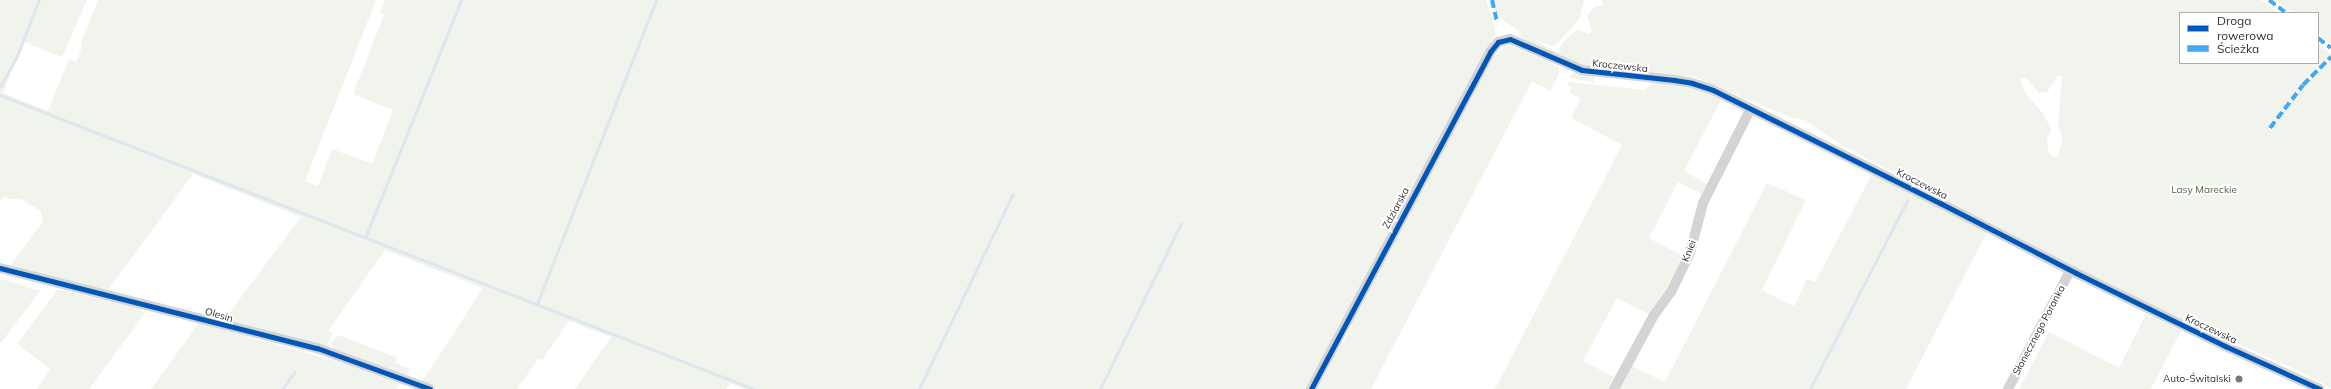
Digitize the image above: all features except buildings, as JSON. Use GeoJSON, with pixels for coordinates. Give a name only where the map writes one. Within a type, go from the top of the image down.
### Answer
{"type":"FeatureCollection","features":[{"type":"Feature","properties":{"kind":"street","name":"Kroczewska"},"geometry":{"type":"LineString","coordinates":[[1502,39],[1515,40],[1582,70],[1692,83],[1710,88],[2070,271],[2225,346],[2320,389]]}},
{"type":"Feature","properties":{"kind":"street","name":"Zdziarska"},"geometry":{"type":"LineString","coordinates":[[1310,389],[1494,45],[1502,39]]}},
{"type":"Feature","properties":{"kind":"street","name":"Kniei"},"geometry":{"type":"LineString","coordinates":[[1614,389],[1654,314],[1671,292],[1690,253],[1703,203],[1751,108]]}},
{"type":"Feature","properties":{"kind":"street","name":"Olesin"},"geometry":{"type":"LineString","coordinates":[[0,268],[317,348],[430,389]]}},
{"type":"Feature","properties":{"kind":"street","name":"Słonecznego Poranka"},"geometry":{"type":"LineString","coordinates":[[2008,389],[2070,271]]}},
{"type":"Feature","properties":{"kind":"green space"},"geometry":{"type":"Polygon","coordinates":[[[0,0],[87,0],[62,57],[24,42],[3,93],[48,111],[69,59],[76,62],[82,47],[81,42],[98,0],[376,0],[305,181],[318,186],[332,149],[372,164],[393,110],[353,94],[384,15],[380,13],[385,0],[1486,0],[1496,33],[1308,389],[744,389],[730,383],[726,389],[575,389],[611,337],[569,321],[542,360],[539,358],[517,389],[440,389],[422,382],[483,288],[385,250],[328,331],[333,333],[326,346],[229,322],[227,316],[301,217],[193,174],[106,293],[10,266],[43,222],[41,211],[21,199],[9,199],[4,196],[0,202],[0,0]]]}},
{"type":"Feature","properties":{"kind":"green space","name":"Lasy Mareckie"},"geometry":{"type":"Polygon","coordinates":[[[1493,0],[1584,0],[1580,18],[1557,44],[1551,46],[1532,38],[1557,53],[1560,52],[1560,47],[1565,40],[1578,29],[1588,34],[1592,31],[1587,16],[1595,6],[1603,6],[1602,0],[2261,0],[2277,12],[2179,12],[2179,64],[2319,64],[2319,45],[2331,54],[2331,388],[2304,373],[2148,304],[1841,145],[1805,120],[1792,118],[1695,77],[1587,68],[1520,38],[1521,33],[1503,20],[1494,8],[1493,0]],[[2058,76],[2047,92],[2039,93],[2025,77],[2020,79],[2024,91],[2044,115],[2050,127],[2051,131],[2047,140],[2048,150],[2052,157],[2058,156],[2063,138],[2058,126],[2062,76],[2058,76]]]}},
{"type":"Feature","properties":{"kind":"green space"},"geometry":{"type":"Polygon","coordinates":[[[2275,0],[2331,0],[2331,44],[2319,34],[2319,12],[2291,12],[2275,0]]]}},
{"type":"Feature","properties":{"kind":"green space"},"geometry":{"type":"Polygon","coordinates":[[[1504,46],[1512,46],[1559,67],[1559,74],[1550,91],[1532,81],[1371,389],[1316,389],[1339,345],[1343,343],[1352,325],[1350,323],[1493,55],[1495,56],[1504,46]]]}},
{"type":"Feature","properties":{"kind":"green space"},"geometry":{"type":"Polygon","coordinates":[[[1575,72],[1595,76],[1594,83],[1568,77],[1575,72]]]}},
{"type":"Feature","properties":{"kind":"green space"},"geometry":{"type":"Polygon","coordinates":[[[1569,82],[1644,90],[1654,82],[1685,85],[1719,96],[1720,102],[1684,171],[1707,184],[1702,194],[1678,182],[1649,238],[1683,256],[1667,287],[1648,314],[1617,298],[1583,361],[1614,377],[1608,389],[1495,389],[1622,145],[1571,118],[1581,98],[1569,93],[1572,87],[1567,85],[1569,82]]]}},
{"type":"Feature","properties":{"kind":"green space"},"geometry":{"type":"Polygon","coordinates":[[[1875,175],[1987,232],[1906,389],[1620,389],[1632,366],[1665,382],[1767,183],[1806,200],[1762,290],[1791,305],[1795,305],[1807,279],[1815,282],[1871,176],[1875,175]]]}},
{"type":"Feature","properties":{"kind":"green space"},"geometry":{"type":"Polygon","coordinates":[[[2,279],[40,291],[0,344],[0,281],[2,279]]]}},
{"type":"Feature","properties":{"kind":"green space"},"geometry":{"type":"Polygon","coordinates":[[[58,289],[140,308],[145,313],[89,389],[37,389],[50,369],[17,344],[58,289]]]}},
{"type":"Feature","properties":{"kind":"green space"},"geometry":{"type":"Polygon","coordinates":[[[2146,314],[2181,331],[2151,389],[2019,389],[2049,332],[2119,368],[2146,314]]]}},
{"type":"Feature","properties":{"kind":"green space"},"geometry":{"type":"Polygon","coordinates":[[[199,323],[353,366],[400,384],[396,389],[151,389],[199,323]]]}},
{"type":"Feature","properties":{"kind":"green space"},"geometry":{"type":"Polygon","coordinates":[[[338,335],[398,358],[395,363],[410,369],[407,375],[335,351],[331,344],[338,335]]]}},
{"type":"Feature","properties":{"kind":"waterway"},"geometry":{"type":"LineString","coordinates":[[0,87],[17,56],[39,0]]}},
{"type":"Feature","properties":{"kind":"waterway"},"geometry":{"type":"LineString","coordinates":[[365,238],[461,0]]}},
{"type":"Feature","properties":{"kind":"waterway"},"geometry":{"type":"LineString","coordinates":[[537,304],[656,0]]}},
{"type":"Feature","properties":{"kind":"waterway"},"geometry":{"type":"LineString","coordinates":[[0,95],[754,389]]}},
{"type":"Feature","properties":{"kind":"waterway"},"geometry":{"type":"LineString","coordinates":[[919,389],[1013,194]]}},
{"type":"Feature","properties":{"kind":"waterway"},"geometry":{"type":"LineString","coordinates":[[1810,389],[1907,201]]}},
{"type":"Feature","properties":{"kind":"waterway"},"geometry":{"type":"LineString","coordinates":[[1100,389],[1181,224]]}},
{"type":"Feature","properties":{"kind":"waterway"},"geometry":{"type":"LineString","coordinates":[[282,389],[295,372]]}},
{"type":"Feature","properties":{"kind":"marked path"},"geometry":{"type":"LineString","coordinates":[[1492,0],[1497,21]]}},
{"type":"Feature","properties":{"kind":"marked path"},"geometry":{"type":"LineString","coordinates":[[2269,0],[2285,12]]}},
{"type":"Feature","properties":{"kind":"marked path"},"geometry":{"type":"LineString","coordinates":[[2319,39],[2331,48]]}},
{"type":"Feature","properties":{"kind":"marked path"},"geometry":{"type":"LineString","coordinates":[[2270,128],[2303,85],[2331,57]]}},
{"type":"Feature","properties":{"kind":"cycle path"},"geometry":{"type":"LineString","coordinates":[[1311,389],[1490,52],[1498,42],[1510,39],[1582,70],[1674,80],[1692,83],[1713,90],[1940,203],[2076,273],[2225,346],[2320,389]]}},
{"type":"Feature","properties":{"kind":"cycle path"},"geometry":{"type":"LineString","coordinates":[[0,268],[317,348],[430,389]]}},
{"type":"Feature","properties":{"kind":"place","name":"Auto-Świtalski"},"geometry":{"type":"Point","coordinates":[2239,379]}}]}
